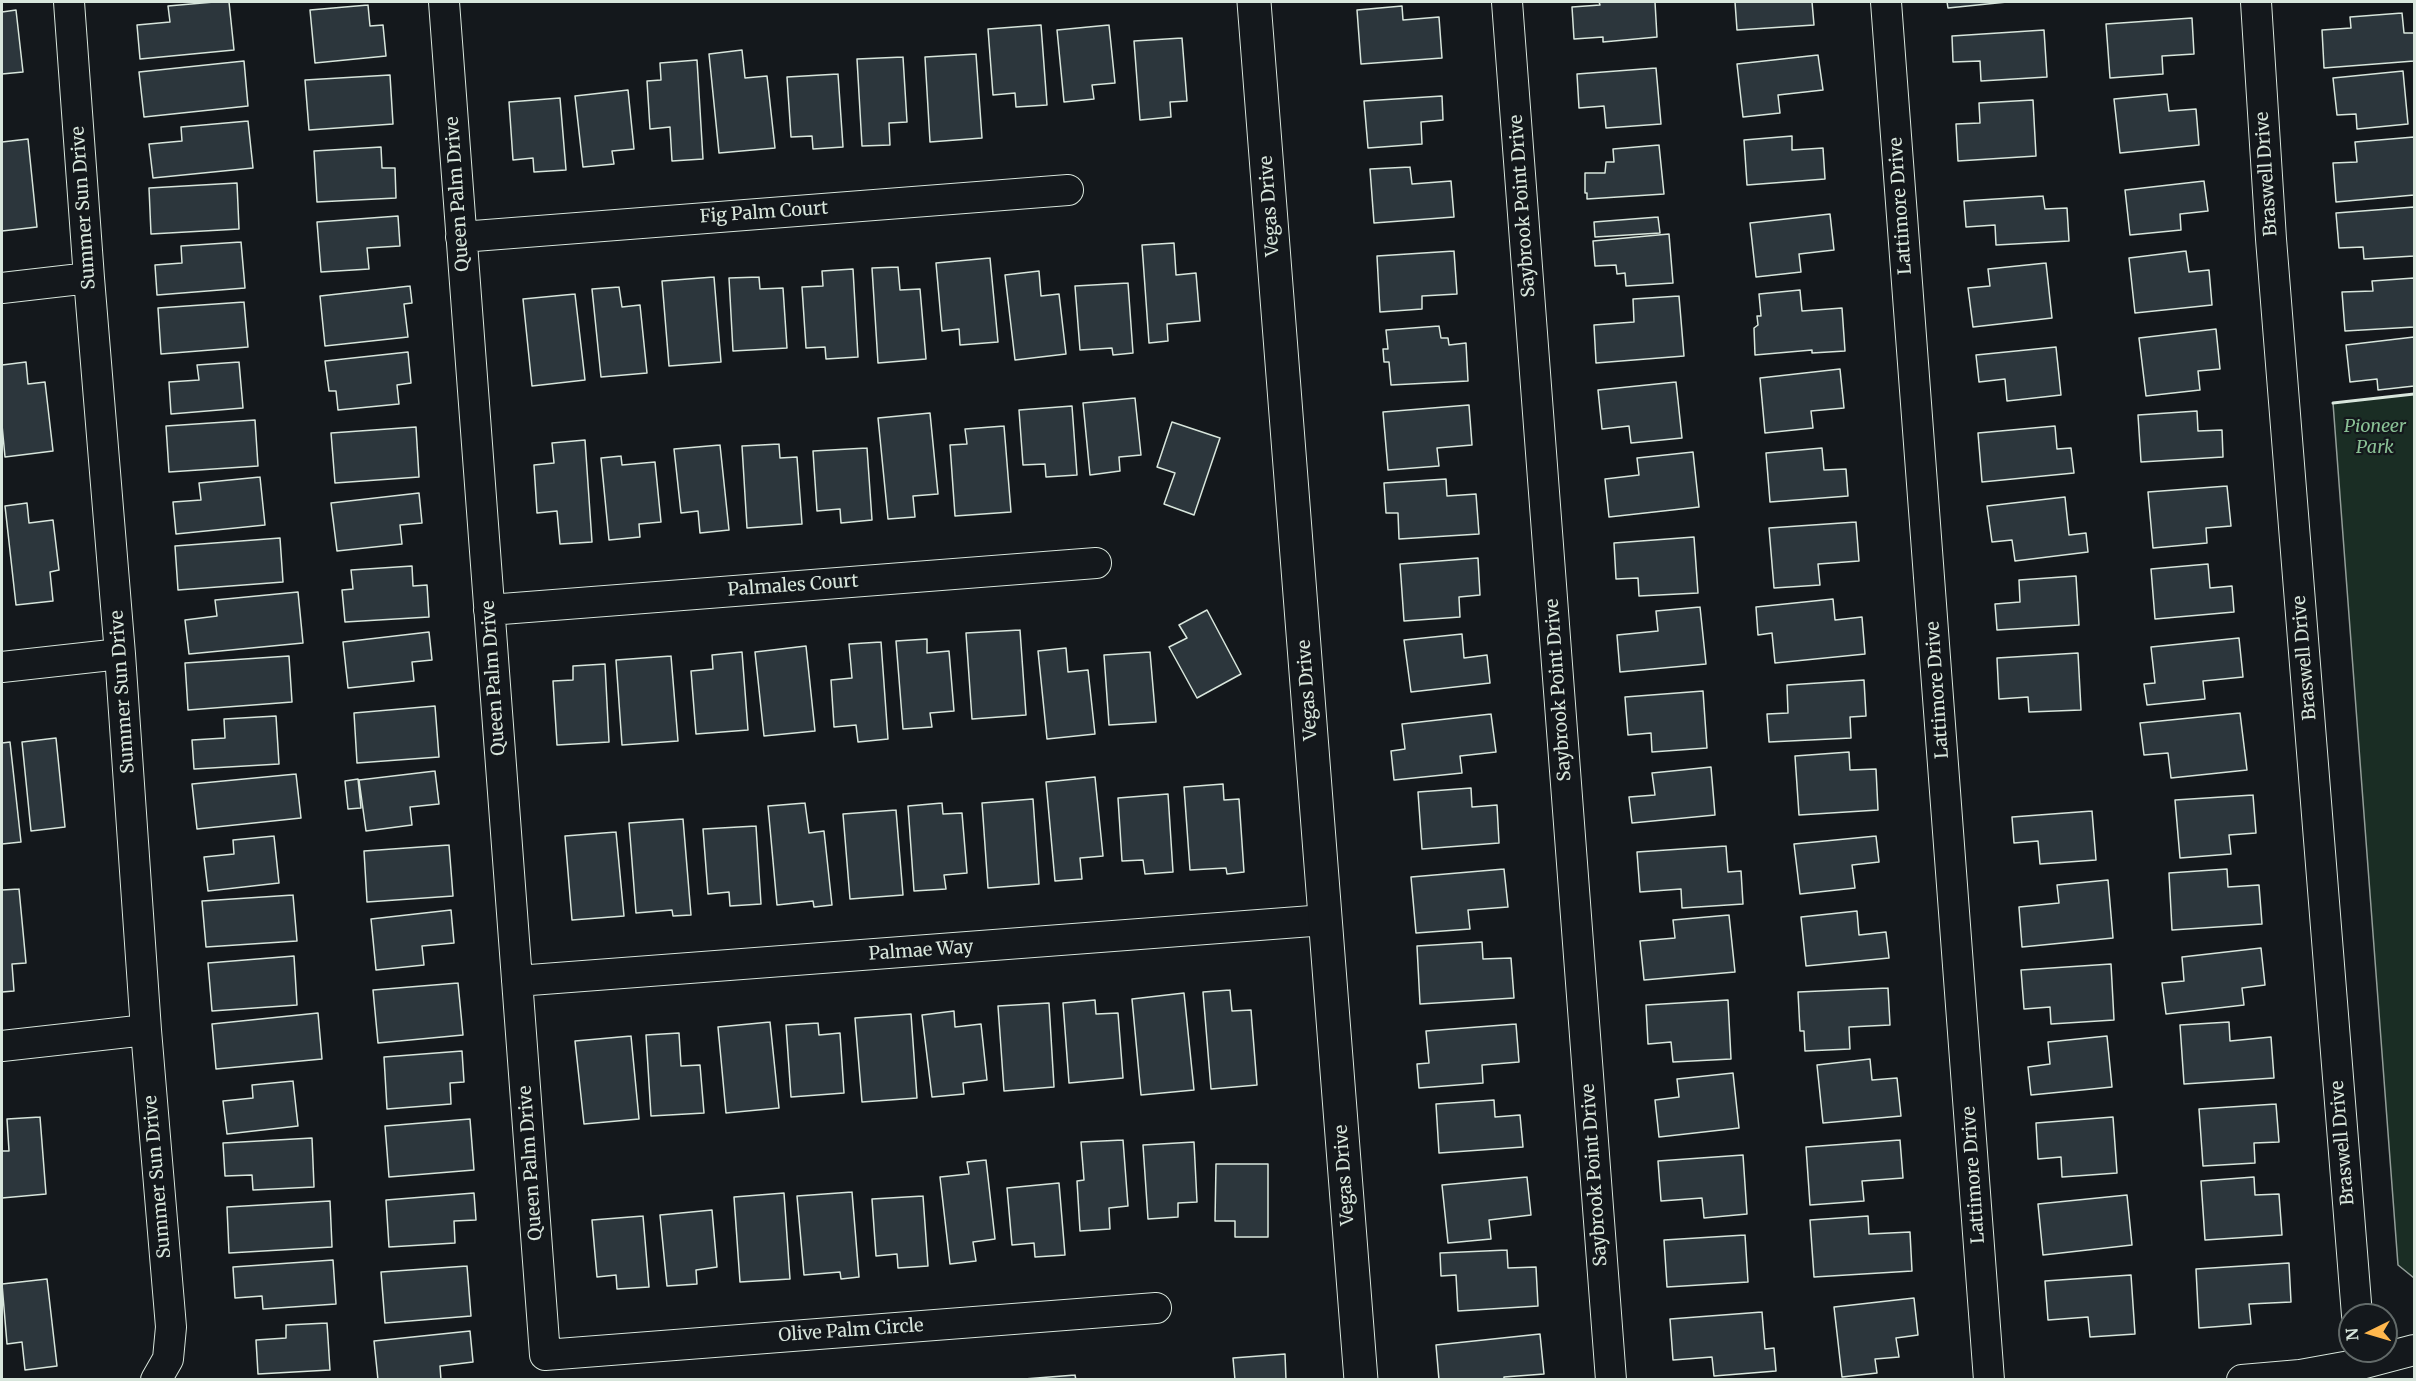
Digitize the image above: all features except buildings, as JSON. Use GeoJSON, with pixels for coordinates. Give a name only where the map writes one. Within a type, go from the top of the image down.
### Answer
{"type":"FeatureCollection","features":[{"type":"Feature","properties":{"kind":"main road","name":"Vegas Drive"},"geometry":{"type":"LineString","coordinates":[[1254,2],[1361,1380]]}},
{"type":"Feature","properties":{"kind":"street","name":"Summer Sun Drive"},"geometry":{"type":"LineString","coordinates":[[69,2],[120,654],[146,1030],[171,1327],[168,1359],[156,1380]]}},
{"type":"Feature","properties":{"kind":"street","name":"Queen Palm Drive"},"geometry":{"type":"LineString","coordinates":[[444,2],[545,1355]]}},
{"type":"Feature","properties":{"kind":"street","name":"Saybrook Point Drive"},"geometry":{"type":"LineString","coordinates":[[1507,2],[1611,1380]]}},
{"type":"Feature","properties":{"kind":"street","name":"Lattimore Drive"},"geometry":{"type":"LineString","coordinates":[[1886,2],[1989,1380]]}},
{"type":"Feature","properties":{"kind":"street","name":"Braswell Drive"},"geometry":{"type":"LineString","coordinates":[[2256,2],[2271,239],[2356,1303]]}},
{"type":"Feature","properties":{"kind":"street","name":"Fig Palm Court"},"geometry":{"type":"LineString","coordinates":[[461,237],[1068,190]]}},
{"type":"Feature","properties":{"kind":"street"},"geometry":{"type":"LineString","coordinates":[[2,288],[89,278]]}},
{"type":"Feature","properties":{"kind":"street","name":"Palmales Court"},"geometry":{"type":"LineString","coordinates":[[489,610],[1096,563]]}},
{"type":"Feature","properties":{"kind":"street"},"geometry":{"type":"LineString","coordinates":[[2,667],[120,654]]}},
{"type":"Feature","properties":{"kind":"street","name":"Palmae Way"},"geometry":{"type":"LineString","coordinates":[[517,981],[1325,920]]}},
{"type":"Feature","properties":{"kind":"street"},"geometry":{"type":"LineString","coordinates":[[2,1046],[146,1030]]}},
{"type":"Feature","properties":{"kind":"street","name":"Olive Palm Circle"},"geometry":{"type":"LineString","coordinates":[[545,1355],[1156,1308]]}},
{"type":"Feature","properties":{"kind":"street"},"geometry":{"type":"LineString","coordinates":[[2398,1352],[2415,1350]]}},
{"type":"Feature","properties":{"kind":"street"},"geometry":{"type":"LineString","coordinates":[[2242,1380],[2300,1375],[2341,1363]]}},
{"type":"Feature","properties":{"kind":"green space","name":"Pioneer Park"},"geometry":{"type":"Polygon","coordinates":[[[2414,394],[2414,1278],[2398,1265],[2333,403],[2414,394]]]}},
{"type":"Feature","properties":{"kind":"wall"},"geometry":{"type":"LineString","coordinates":[[2333,403],[2414,394]]}}]}
